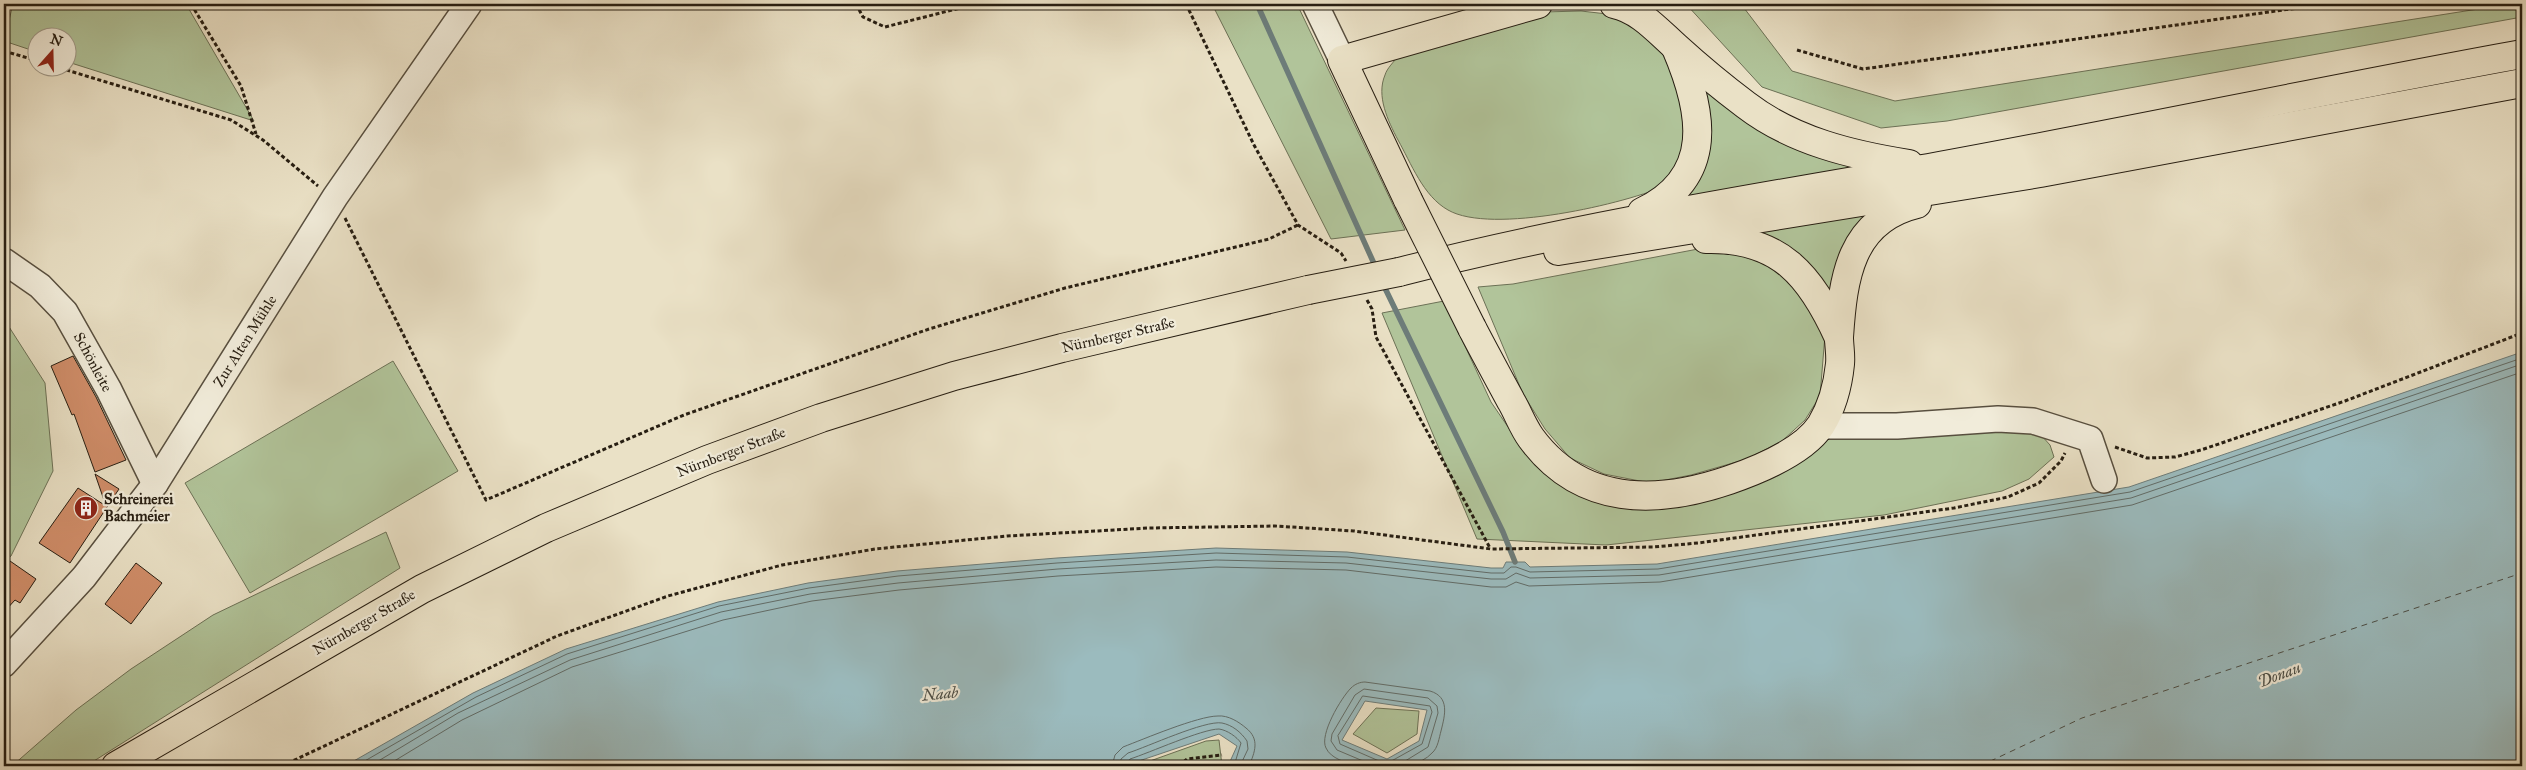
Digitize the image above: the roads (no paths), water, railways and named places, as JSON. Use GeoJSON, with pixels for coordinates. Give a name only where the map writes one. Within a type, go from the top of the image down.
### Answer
{"type":"FeatureCollection","features":[{"type":"Feature","properties":{"kind":"main road"},"geometry":{"type":"LineString","coordinates":[[1538,4],[1342,60],[1408,200],[1472,328],[1530,437],[1545,454],[1565,471],[1594,488],[1627,497],[1657,496],[1722,482],[1765,467],[1794,449],[1820,426],[1830,407],[1840,363],[1839,338],[1851,259],[1859,242],[1871,228],[1887,215],[1912,205],[2040,173]]}},
{"type":"Feature","properties":{"kind":"main road"},"geometry":{"type":"LineString","coordinates":[[1614,4],[1652,24],[1747,106],[1784,129],[1846,152],[1930,168]]}},
{"type":"Feature","properties":{"kind":"main road"},"geometry":{"type":"LineString","coordinates":[[1626,220],[1656,206],[1671,194],[1684,179],[1693,161],[1699,136],[1698,113],[1676,46]]}},
{"type":"Feature","properties":{"kind":"main road"},"geometry":{"type":"LineString","coordinates":[[1399,272],[1492,248],[1626,220],[1930,168],[2522,54]]}},
{"type":"Feature","properties":{"kind":"main road"},"geometry":{"type":"LineString","coordinates":[[1399,272],[1604,245],[2040,173],[2522,83]]}},
{"type":"Feature","properties":{"kind":"main road"},"geometry":{"type":"LineString","coordinates":[[1604,245],[1718,238],[1756,246],[1776,255],[1797,270],[1825,308],[1839,338]]}},
{"type":"Feature","properties":{"kind":"main road","name":"Nürnberger Straße"},"geometry":{"type":"LineString","coordinates":[[116,766],[422,589],[546,528],[706,460],[821,418],[954,376],[1062,348],[1308,290],[1399,272]]}},
{"type":"Feature","properties":{"kind":"street","name":"Zur Alten Mühle"},"geometry":{"type":"LineString","coordinates":[[4,664],[84,577],[155,484],[334,197],[469,4]]}},
{"type":"Feature","properties":{"kind":"street"},"geometry":{"type":"LineString","coordinates":[[1314,4],[1342,60]]}},
{"type":"Feature","properties":{"kind":"street","name":"Schönleite"},"geometry":{"type":"LineString","coordinates":[[4,261],[40,286],[65,312],[109,390],[155,484]]}},
{"type":"Feature","properties":{"kind":"street"},"geometry":{"type":"LineString","coordinates":[[1820,426],[1897,426],[1998,419],[2033,421],[2083,436],[2104,480]]}},
{"type":"Feature","properties":{"kind":"water"},"geometry":{"type":"Polygon","coordinates":[[[2522,352],[2522,766],[1228,766],[1237,746],[1219,734],[1124,766],[345,766],[473,693],[566,649],[718,602],[808,583],[897,571],[1216,548],[1347,552],[1491,568],[1503,568],[1506,562],[1525,562],[1530,567],[1657,564],[2129,487],[2522,352]],[[1365,701],[1342,740],[1387,759],[1419,741],[1427,710],[1365,701]]]}},
{"type":"Feature","properties":{"kind":"waterway"},"geometry":{"type":"LineString","coordinates":[[1257,4],[1376,268]]}},
{"type":"Feature","properties":{"kind":"waterway"},"geometry":{"type":"LineString","coordinates":[[1383,284],[1503,532],[1515,562]]}},
{"type":"Feature","properties":{"kind":"place","name":"Schreinerei Bachmeier"},"geometry":{"type":"Point","coordinates":[86,508]}},
{"type":"Feature","properties":{"kind":"water label","name":"Donau"},"geometry":{"type":"Point","coordinates":[2279,674]}},
{"type":"Feature","properties":{"kind":"water label","name":"Naab"},"geometry":{"type":"Point","coordinates":[940,693]}}]}
